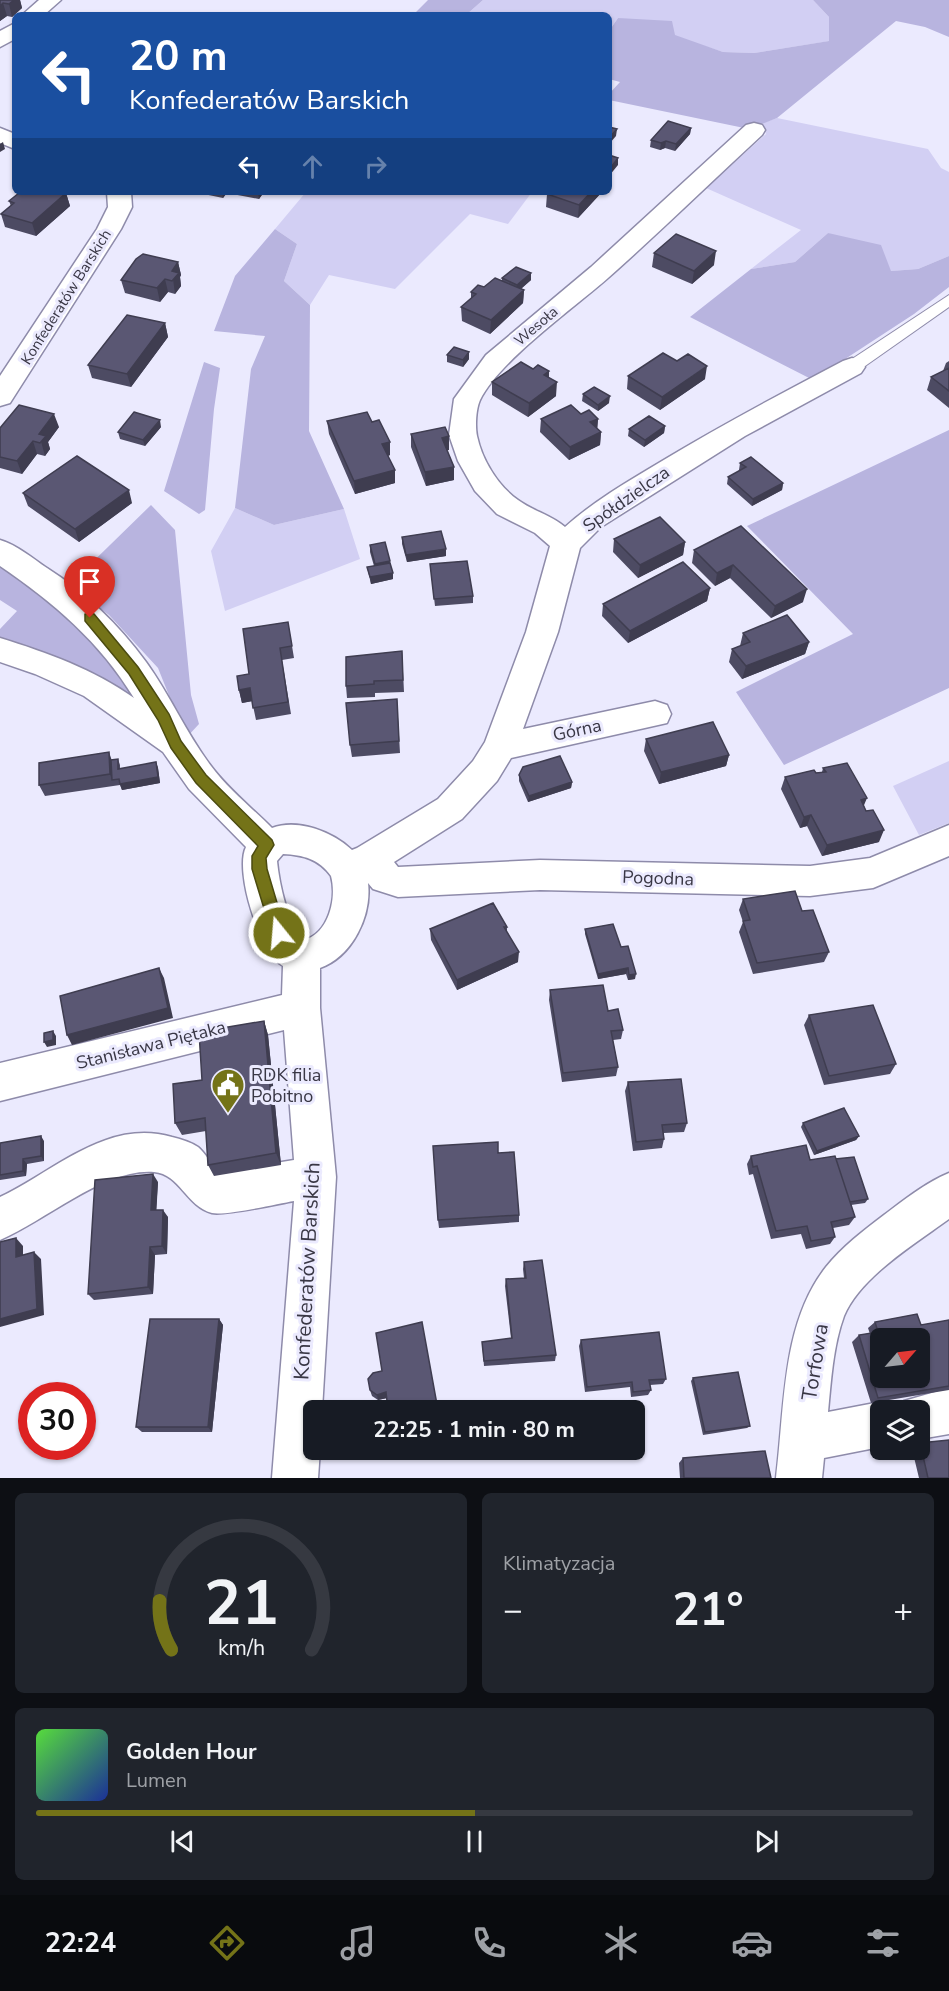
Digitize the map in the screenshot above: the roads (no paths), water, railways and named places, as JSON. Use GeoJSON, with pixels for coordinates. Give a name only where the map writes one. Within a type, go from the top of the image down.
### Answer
{"type":"FeatureCollection","features":[{"type":"Feature","properties":{"kind":"street"},"geometry":{"type":"LineString","coordinates":[[36,12],[51,0]]}},
{"type":"Feature","properties":{"kind":"street"},"geometry":{"type":"LineString","coordinates":[[0,41],[12,31]]}},
{"type":"Feature","properties":{"kind":"street","name":"Wesoła"},"geometry":{"type":"LineString","coordinates":[[566,543],[545,526],[507,507],[485,484],[472,461],[463,435],[467,399],[495,361],[600,272],[754,130]]}},
{"type":"Feature","properties":{"kind":"street","name":"Konfederatów Barskich"},"geometry":{"type":"LineString","coordinates":[[0,398],[109,229],[120,207],[118,195]]}},
{"type":"Feature","properties":{"kind":"street","name":"Spółdzielcza"},"geometry":{"type":"LineString","coordinates":[[358,864],[450,809],[478,781],[500,747],[542,632],[566,543],[591,520],[725,435],[852,367]]}},
{"type":"Feature","properties":{"kind":"street"},"geometry":{"type":"LineString","coordinates":[[0,551],[75,604],[96,624],[134,670],[164,718],[176,744],[201,779],[267,845]]}},
{"type":"Feature","properties":{"kind":"street"},"geometry":{"type":"LineString","coordinates":[[0,650],[46,665],[95,687],[176,744]]}},
{"type":"Feature","properties":{"kind":"street","name":"Górna"},"geometry":{"type":"LineString","coordinates":[[500,747],[655,714]]}},
{"type":"Feature","properties":{"kind":"street"},"geometry":{"type":"LineString","coordinates":[[282,839],[302,839],[358,864],[352,888],[351,906],[334,940],[320,952],[302,957],[288,950],[279,933],[259,869],[259,856],[267,845],[282,839]]}},
{"type":"Feature","properties":{"kind":"street","name":"Pogodna"},"geometry":{"type":"LineString","coordinates":[[358,864],[398,882],[540,875],[810,881],[873,873],[949,840]]}},
{"type":"Feature","properties":{"kind":"street","name":"Konfederatów Barskich"},"geometry":{"type":"LineString","coordinates":[[295,1478],[315,1177],[301,1008],[302,957]]}},
{"type":"Feature","properties":{"kind":"street","name":"Stanisława Piętaka"},"geometry":{"type":"LineString","coordinates":[[0,1083],[301,1008]]}},
{"type":"Feature","properties":{"kind":"street"},"geometry":{"type":"LineString","coordinates":[[0,1219],[82,1172],[122,1155],[144,1152],[180,1159],[192,1170],[200,1185],[214,1193],[315,1177]]}},
{"type":"Feature","properties":{"kind":"street","name":"Torfowa"},"geometry":{"type":"LineString","coordinates":[[802,1459],[815,1344],[832,1293],[871,1251],[949,1194]]}},
{"type":"Feature","properties":{"kind":"street"},"geometry":{"type":"LineString","coordinates":[[930,1415],[949,1412]]}},
{"type":"Feature","properties":{"kind":"street"},"geometry":{"type":"LineString","coordinates":[[802,1459],[870,1429]]}},
{"type":"Feature","properties":{"kind":"lane","name":"Spółdzielcza"},"geometry":{"type":"LineString","coordinates":[[852,367],[949,300]]}},
{"type":"Feature","properties":{"kind":"place","name":"RDK filia Pobitno"},"geometry":{"type":"Point","coordinates":[228,1114]}}]}
